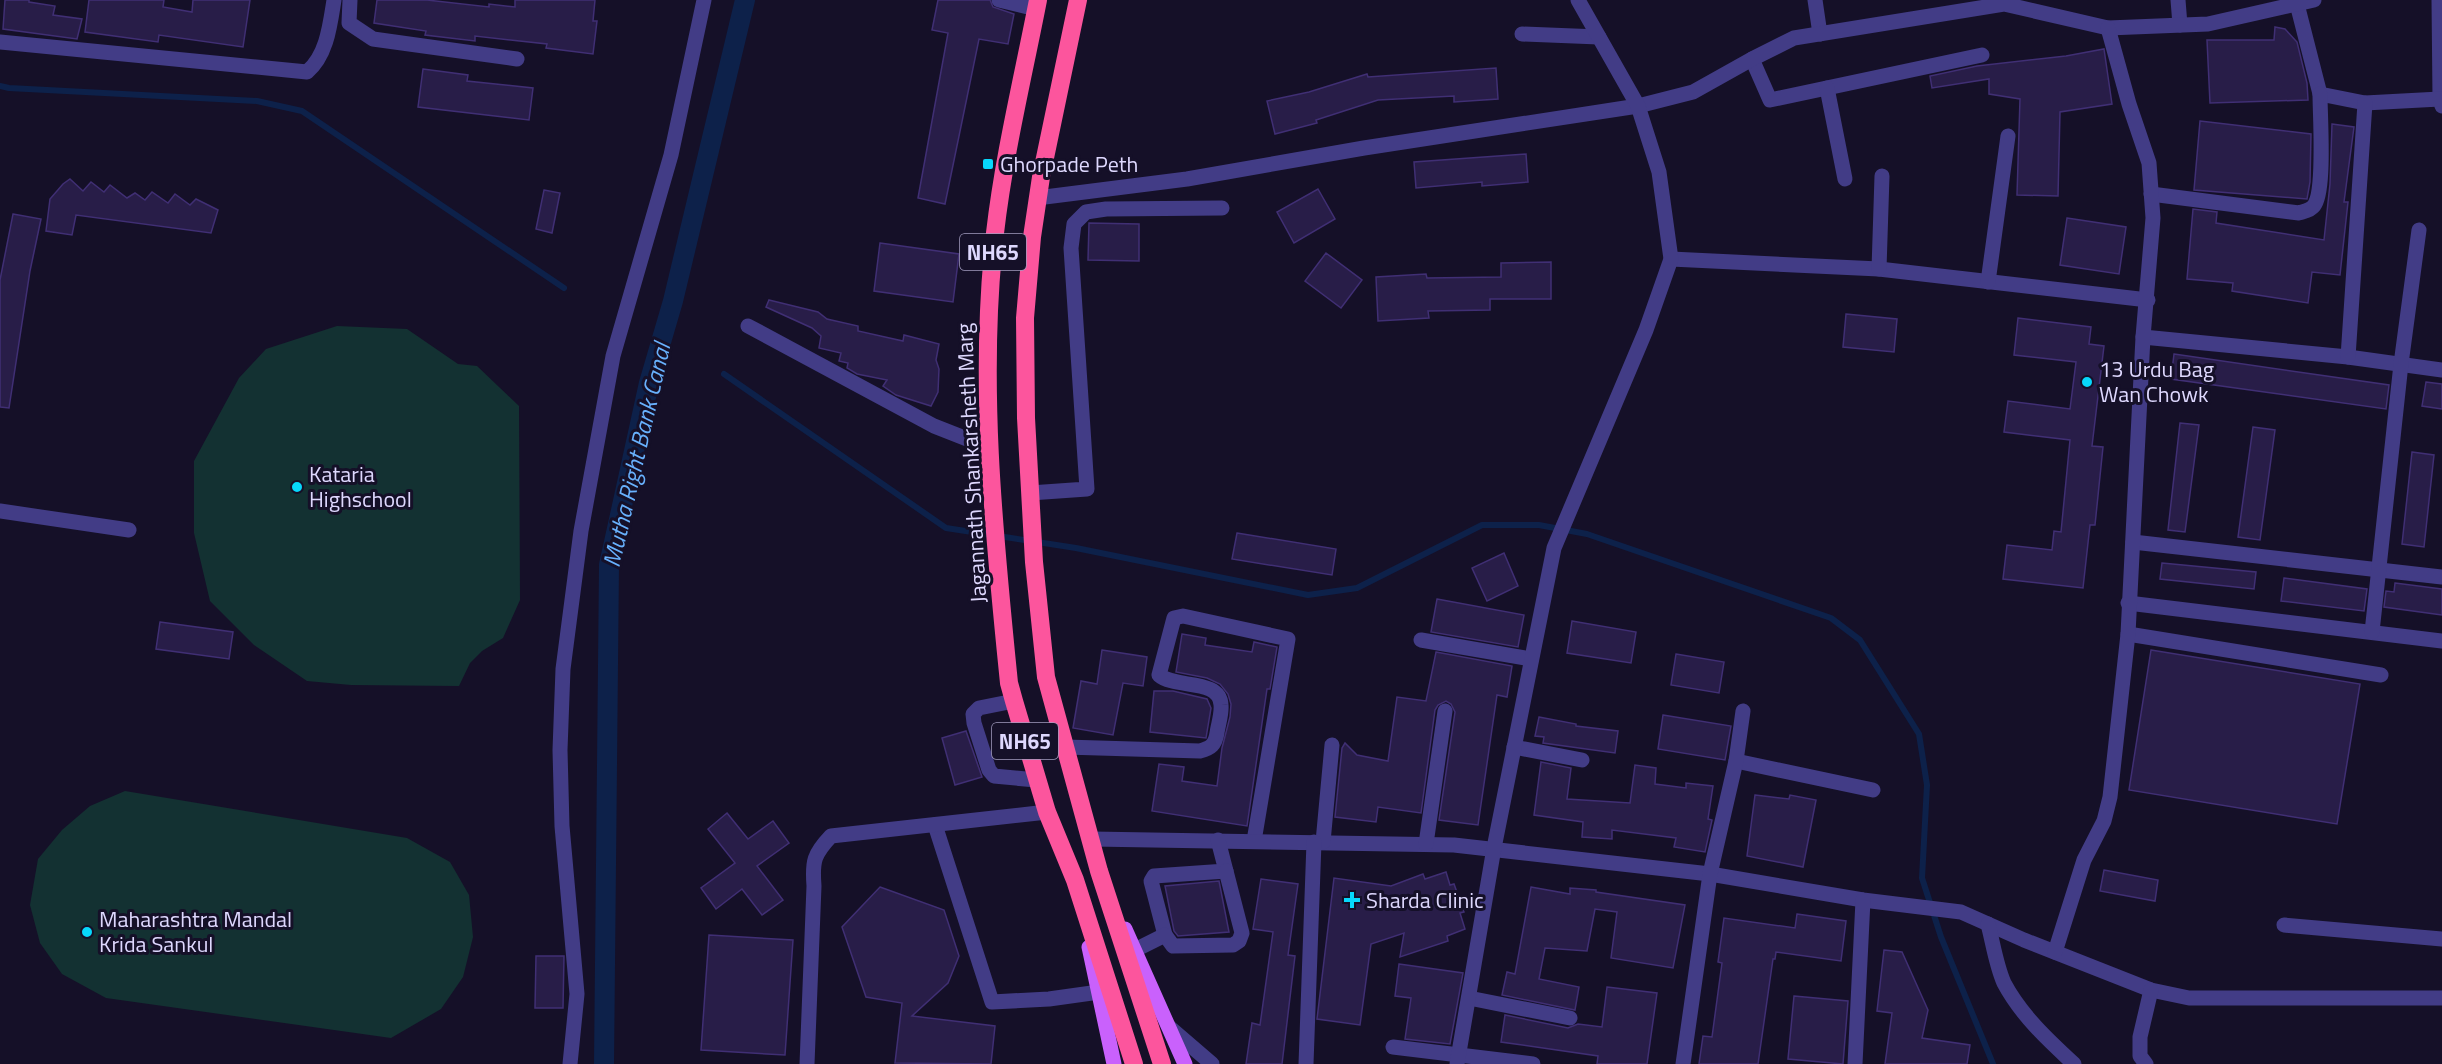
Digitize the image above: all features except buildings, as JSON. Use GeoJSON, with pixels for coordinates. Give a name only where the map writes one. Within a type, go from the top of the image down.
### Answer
{"type":"FeatureCollection","features":[{"type":"Feature","properties":{"kind":"highway","name":"NH65"},"geometry":{"type":"LineString","coordinates":[[1078,0],[1037,198],[1025,318],[1026,418],[1037,590],[1046,677],[1100,871],[1161,1058]]}},
{"type":"Feature","properties":{"kind":"highway","name":"Jagannath Shankarsheth Marg"},"geometry":{"type":"LineString","coordinates":[[1037,4],[1004,171],[995,233],[988,316],[990,448],[1000,595],[1010,683],[1036,780],[1075,880],[1134,1062]]}},
{"type":"Feature","properties":{"kind":"main road"},"geometry":{"type":"LineString","coordinates":[[1100,871],[1185,1064]]}},
{"type":"Feature","properties":{"kind":"main road","name":"Jagannath Shankarsheth Marg"},"geometry":{"type":"LineString","coordinates":[[1075,880],[1114,1064]]}},
{"type":"Feature","properties":{"kind":"street"},"geometry":{"type":"LineString","coordinates":[[0,42],[307,72],[316,64],[323,47],[334,0]]}},
{"type":"Feature","properties":{"kind":"street"},"geometry":{"type":"LineString","coordinates":[[350,0],[350,23],[373,39],[517,59]]}},
{"type":"Feature","properties":{"kind":"street"},"geometry":{"type":"LineString","coordinates":[[570,1064],[577,994],[562,826],[560,750],[563,669],[581,531],[613,356],[670,155],[704,0]]}},
{"type":"Feature","properties":{"kind":"street"},"geometry":{"type":"LineString","coordinates":[[999,0],[1037,4]]}},
{"type":"Feature","properties":{"kind":"street"},"geometry":{"type":"LineString","coordinates":[[1458,1059],[1494,848],[1554,548],[1646,330],[1671,260],[1659,172],[1638,105],[1578,0]]}},
{"type":"Feature","properties":{"kind":"street"},"geometry":{"type":"LineString","coordinates":[[1815,0],[1820,34]]}},
{"type":"Feature","properties":{"kind":"street"},"geometry":{"type":"LineString","coordinates":[[2178,0],[2180,24]]}},
{"type":"Feature","properties":{"kind":"street"},"geometry":{"type":"LineString","coordinates":[[1037,198],[1187,179],[1364,148],[1638,105],[1693,92],[1752,58],[1794,38],[2005,2],[2108,28],[2208,24],[2314,0]]}},
{"type":"Feature","properties":{"kind":"street"},"geometry":{"type":"LineString","coordinates":[[2320,94],[2365,104],[2441,103],[2439,0]]}},
{"type":"Feature","properties":{"kind":"street"},"geometry":{"type":"LineString","coordinates":[[2151,194],[2299,213],[2312,208],[2316,203],[2320,176],[2320,94],[2297,4]]}},
{"type":"Feature","properties":{"kind":"street"},"geometry":{"type":"LineString","coordinates":[[2055,952],[2084,860],[2104,821],[2110,797],[2128,634],[2128,603],[2153,218],[2149,163],[2129,104],[2108,28]]}},
{"type":"Feature","properties":{"kind":"street"},"geometry":{"type":"LineString","coordinates":[[1522,34],[1599,37]]}},
{"type":"Feature","properties":{"kind":"street"},"geometry":{"type":"LineString","coordinates":[[1752,58],[1770,100],[1982,55]]}},
{"type":"Feature","properties":{"kind":"street"},"geometry":{"type":"LineString","coordinates":[[1827,88],[1845,179]]}},
{"type":"Feature","properties":{"kind":"street"},"geometry":{"type":"LineString","coordinates":[[2348,357],[2365,104]]}},
{"type":"Feature","properties":{"kind":"street"},"geometry":{"type":"LineString","coordinates":[[1988,282],[2007,136]]}},
{"type":"Feature","properties":{"kind":"street"},"geometry":{"type":"LineString","coordinates":[[1879,269],[1882,176]]}},
{"type":"Feature","properties":{"kind":"street"},"geometry":{"type":"LineString","coordinates":[[1030,498],[1087,489],[1071,248],[1074,224],[1086,212],[1106,208],[1222,208]]}},
{"type":"Feature","properties":{"kind":"street"},"geometry":{"type":"LineString","coordinates":[[2372,632],[2401,364],[2419,230]]}},
{"type":"Feature","properties":{"kind":"street"},"geometry":{"type":"LineString","coordinates":[[1671,260],[1879,269],[2148,300]]}},
{"type":"Feature","properties":{"kind":"street"},"geometry":{"type":"LineString","coordinates":[[748,326],[934,426],[990,448]]}},
{"type":"Feature","properties":{"kind":"street"},"geometry":{"type":"LineString","coordinates":[[2144,337],[2348,357],[2442,370]]}},
{"type":"Feature","properties":{"kind":"street"},"geometry":{"type":"LineString","coordinates":[[0,511],[129,530]]}},
{"type":"Feature","properties":{"kind":"street"},"geometry":{"type":"LineString","coordinates":[[2133,542],[2442,576]]}},
{"type":"Feature","properties":{"kind":"street"},"geometry":{"type":"LineString","coordinates":[[2128,603],[2442,640]]}},
{"type":"Feature","properties":{"kind":"street"},"geometry":{"type":"LineString","coordinates":[[1065,747],[1200,752],[1210,749],[1215,743],[1222,705],[1218,696],[1211,688],[1166,681],[1159,675],[1174,618],[1183,616],[1288,639],[1254,841]]}},
{"type":"Feature","properties":{"kind":"street"},"geometry":{"type":"LineString","coordinates":[[2128,634],[2381,675]]}},
{"type":"Feature","properties":{"kind":"street"},"geometry":{"type":"LineString","coordinates":[[1421,640],[1531,659]]}},
{"type":"Feature","properties":{"kind":"street"},"geometry":{"type":"LineString","coordinates":[[1014,701],[979,708],[973,714],[974,723],[989,770],[994,776],[1036,780]]}},
{"type":"Feature","properties":{"kind":"street"},"geometry":{"type":"LineString","coordinates":[[1426,844],[1445,711]]}},
{"type":"Feature","properties":{"kind":"street"},"geometry":{"type":"LineString","coordinates":[[1683,1064],[1710,874],[1736,761],[1743,711]]}},
{"type":"Feature","properties":{"kind":"street"},"geometry":{"type":"LineString","coordinates":[[1306,1064],[1319,842],[1332,745]]}},
{"type":"Feature","properties":{"kind":"street"},"geometry":{"type":"LineString","coordinates":[[1514,747],[1582,760]]}},
{"type":"Feature","properties":{"kind":"street"},"geometry":{"type":"LineString","coordinates":[[1736,761],[1874,790]]}},
{"type":"Feature","properties":{"kind":"street"},"geometry":{"type":"LineString","coordinates":[[807,1064],[814,886],[812,864],[819,849],[831,836],[1047,812]]}},
{"type":"Feature","properties":{"kind":"street"},"geometry":{"type":"LineString","coordinates":[[935,825],[992,1002],[1049,999],[1099,992]]}},
{"type":"Feature","properties":{"kind":"street"},"geometry":{"type":"LineString","coordinates":[[1092,839],[1426,844],[1494,848],[1710,874],[1863,900],[1961,912],[2151,990],[2189,998],[2442,998]]}},
{"type":"Feature","properties":{"kind":"street"},"geometry":{"type":"LineString","coordinates":[[1218,840],[1227,871],[1242,933],[1239,941],[1233,945],[1173,946],[1165,935],[1151,881],[1154,876],[1227,871]]}},
{"type":"Feature","properties":{"kind":"street"},"geometry":{"type":"LineString","coordinates":[[1855,1064],[1863,900]]}},
{"type":"Feature","properties":{"kind":"street"},"geometry":{"type":"LineString","coordinates":[[1988,924],[2004,981],[2016,1001],[2044,1036],[2074,1064]]}},
{"type":"Feature","properties":{"kind":"street"},"geometry":{"type":"LineString","coordinates":[[2284,925],[2442,939]]}},
{"type":"Feature","properties":{"kind":"street"},"geometry":{"type":"LineString","coordinates":[[1135,950],[1165,935]]}},
{"type":"Feature","properties":{"kind":"street"},"geometry":{"type":"LineString","coordinates":[[2146,1064],[2139,1056],[2140,1037],[2151,990]]}},
{"type":"Feature","properties":{"kind":"street"},"geometry":{"type":"LineString","coordinates":[[1469,998],[1570,1018]]}},
{"type":"Feature","properties":{"kind":"street"},"geometry":{"type":"LineString","coordinates":[[1169,1027],[1212,1064]]}},
{"type":"Feature","properties":{"kind":"street"},"geometry":{"type":"LineString","coordinates":[[1393,1047],[1458,1059],[1533,1064]]}},
{"type":"Feature","properties":{"kind":"green space"},"geometry":{"type":"Polygon","coordinates":[[[337,326],[407,329],[458,364],[477,366],[519,406],[520,600],[503,638],[482,651],[470,663],[459,686],[351,685],[307,681],[254,645],[210,601],[194,533],[194,461],[239,378],[266,349],[337,326]]]}},
{"type":"Feature","properties":{"kind":"green space"},"geometry":{"type":"Polygon","coordinates":[[[125,791],[407,838],[450,862],[469,895],[473,937],[463,977],[441,1009],[391,1038],[106,998],[62,974],[40,943],[30,905],[38,859],[62,830],[90,806],[125,791]]]}},
{"type":"Feature","properties":{"kind":"waterway","name":"Mutha Right Bank Canal"},"geometry":{"type":"LineString","coordinates":[[604,1064],[609,565],[649,383],[673,301],[745,0]]}},
{"type":"Feature","properties":{"kind":"waterway"},"geometry":{"type":"LineString","coordinates":[[0,86],[257,101],[302,111],[564,288]]}},
{"type":"Feature","properties":{"kind":"waterway"},"geometry":{"type":"LineString","coordinates":[[724,374],[946,528],[1076,548],[1308,595],[1357,588],[1482,525],[1539,525],[1587,534],[1831,618],[1860,640],[1919,734],[1927,785],[1922,878],[1941,937],[1993,1064]]}},
{"type":"Feature","properties":{"kind":"place","name":"Ghorpade Peth"},"geometry":{"type":"Point","coordinates":[988,164]}},
{"type":"Feature","properties":{"kind":"place","name":"13 Urdu Bag Wan Chowk"},"geometry":{"type":"Point","coordinates":[2087,382]}},
{"type":"Feature","properties":{"kind":"place","name":"Kataria Highschool"},"geometry":{"type":"Point","coordinates":[297,487]}},
{"type":"Feature","properties":{"kind":"place","name":"Sharda Clinic"},"geometry":{"type":"Point","coordinates":[1352,900]}},
{"type":"Feature","properties":{"kind":"place","name":"Maharashtra Mandal Krida Sankul"},"geometry":{"type":"Point","coordinates":[87,932]}}]}
